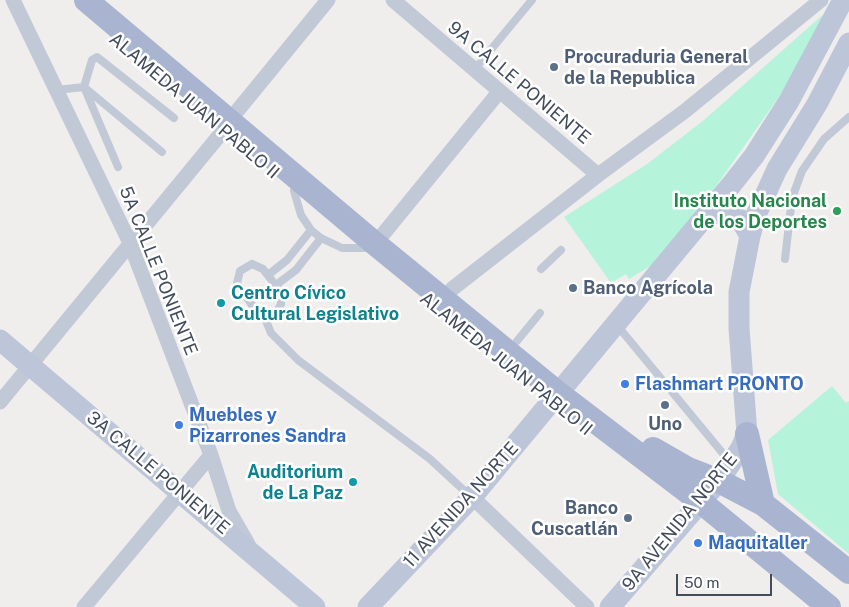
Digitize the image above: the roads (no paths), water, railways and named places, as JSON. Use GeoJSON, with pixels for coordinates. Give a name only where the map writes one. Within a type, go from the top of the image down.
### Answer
{"type":"FeatureCollection","features":[{"type":"Feature","properties":{"kind":"main road","name":"ALAMEDA JUAN PABLO II"},"geometry":{"type":"LineString","coordinates":[[68,0],[364,248],[559,392],[711,490],[763,504],[849,572]]}},
{"type":"Feature","properties":{"kind":"main road"},"geometry":{"type":"LineString","coordinates":[[86,0],[373,242],[559,392],[651,463],[765,516],[849,584]]}},
{"type":"Feature","properties":{"kind":"main road","name":"ALAMEDA JUAN PABLO II"},"geometry":{"type":"LineString","coordinates":[[106,0],[517,342],[559,392],[688,469],[711,490],[811,607]]}},
{"type":"Feature","properties":{"kind":"main road","name":"11 AVENIDA NORTE"},"geometry":{"type":"LineString","coordinates":[[368,607],[472,497],[754,156],[790,102],[844,0]]}},
{"type":"Feature","properties":{"kind":"main road"},"geometry":{"type":"LineString","coordinates":[[763,504],[747,434],[739,328],[739,292],[756,214],[777,168],[817,104],[849,43]]}},
{"type":"Feature","properties":{"kind":"main road"},"geometry":{"type":"LineString","coordinates":[[754,156],[754,171],[759,177],[764,179],[777,168]]}},
{"type":"Feature","properties":{"kind":"main road"},"geometry":{"type":"LineString","coordinates":[[707,215],[725,212],[734,215],[741,220],[750,236]]}},
{"type":"Feature","properties":{"kind":"main road","name":"3A CALLE PONIENTE"},"geometry":{"type":"LineString","coordinates":[[0,340],[315,607]]}},
{"type":"Feature","properties":{"kind":"main road","name":"9A AVENIDA NORTE"},"geometry":{"type":"LineString","coordinates":[[610,607],[711,490],[747,434]]}},
{"type":"Feature","properties":{"kind":"main road"},"geometry":{"type":"LineString","coordinates":[[711,490],[829,607]]}},
{"type":"Feature","properties":{"kind":"street","name":"5A CALLE PONIENTE"},"geometry":{"type":"LineString","coordinates":[[13,0],[130,243],[211,455],[229,511],[259,559]]}},
{"type":"Feature","properties":{"kind":"street"},"geometry":{"type":"LineString","coordinates":[[238,110],[328,0]]}},
{"type":"Feature","properties":{"kind":"street","name":"9A CALLE PONIENTE"},"geometry":{"type":"LineString","coordinates":[[393,0],[598,175]]}},
{"type":"Feature","properties":{"kind":"street"},"geometry":{"type":"LineString","coordinates":[[452,289],[598,175],[685,111],[821,0]]}},
{"type":"Feature","properties":{"kind":"street"},"geometry":{"type":"LineString","coordinates":[[384,233],[499,92]]}},
{"type":"Feature","properties":{"kind":"street"},"geometry":{"type":"LineString","coordinates":[[0,402],[223,131]]}},
{"type":"Feature","properties":{"kind":"street"},"geometry":{"type":"LineString","coordinates":[[84,607],[211,455]]}},
{"type":"Feature","properties":{"kind":"street"},"geometry":{"type":"LineString","coordinates":[[472,497],[587,607]]}},
{"type":"Feature","properties":{"kind":"lane"},"geometry":{"type":"LineString","coordinates":[[474,70],[532,0]]}},
{"type":"Feature","properties":{"kind":"lane"},"geometry":{"type":"LineString","coordinates":[[118,167],[84,87],[92,60],[97,57],[174,118]]}},
{"type":"Feature","properties":{"kind":"lane"},"geometry":{"type":"LineString","coordinates":[[56,90],[84,87],[162,152]]}},
{"type":"Feature","properties":{"kind":"lane"},"geometry":{"type":"LineString","coordinates":[[785,259],[792,198],[802,171],[824,139],[849,117]]}},
{"type":"Feature","properties":{"kind":"lane"},"geometry":{"type":"LineString","coordinates":[[294,191],[300,212],[311,230],[321,238],[342,248],[364,248]]}},
{"type":"Feature","properties":{"kind":"lane"},"geometry":{"type":"LineString","coordinates":[[268,274],[287,260],[311,230]]}},
{"type":"Feature","properties":{"kind":"lane"},"geometry":{"type":"LineString","coordinates":[[276,285],[296,270],[321,238]]}},
{"type":"Feature","properties":{"kind":"lane"},"geometry":{"type":"LineString","coordinates":[[541,269],[561,250]]}},
{"type":"Feature","properties":{"kind":"lane"},"geometry":{"type":"LineString","coordinates":[[264,316],[273,313],[281,304],[281,295],[268,274],[260,267],[252,264],[243,268],[237,279],[238,286],[256,312],[264,316],[271,333],[298,360],[430,459],[472,497]]}},
{"type":"Feature","properties":{"kind":"lane"},"geometry":{"type":"LineString","coordinates":[[517,342],[540,313]]}},
{"type":"Feature","properties":{"kind":"lane"},"geometry":{"type":"LineString","coordinates":[[616,324],[711,490]]}},
{"type":"Feature","properties":{"kind":"place","name":"Procuraduria General de la Republica"},"geometry":{"type":"Point","coordinates":[554,67]}},
{"type":"Feature","properties":{"kind":"place","name":"Instituto Nacional de los Deportes"},"geometry":{"type":"Point","coordinates":[837,211]}},
{"type":"Feature","properties":{"kind":"place","name":"Banco Agrícola"},"geometry":{"type":"Point","coordinates":[573,288]}},
{"type":"Feature","properties":{"kind":"place","name":"Centro Cívico Cultural Legislativo"},"geometry":{"type":"Point","coordinates":[221,303]}},
{"type":"Feature","properties":{"kind":"place","name":"Flashmart PRONTO"},"geometry":{"type":"Point","coordinates":[625,384]}},
{"type":"Feature","properties":{"kind":"place","name":"Uno"},"geometry":{"type":"Point","coordinates":[665,405]}},
{"type":"Feature","properties":{"kind":"place","name":"Muebles y Pizarrones Sandra"},"geometry":{"type":"Point","coordinates":[179,425]}},
{"type":"Feature","properties":{"kind":"place","name":"Auditorium de La Paz"},"geometry":{"type":"Point","coordinates":[353,482]}},
{"type":"Feature","properties":{"kind":"place","name":"Banco Cuscatlán"},"geometry":{"type":"Point","coordinates":[628,518]}},
{"type":"Feature","properties":{"kind":"place","name":"Maquitaller"},"geometry":{"type":"Point","coordinates":[698,543]}}]}
